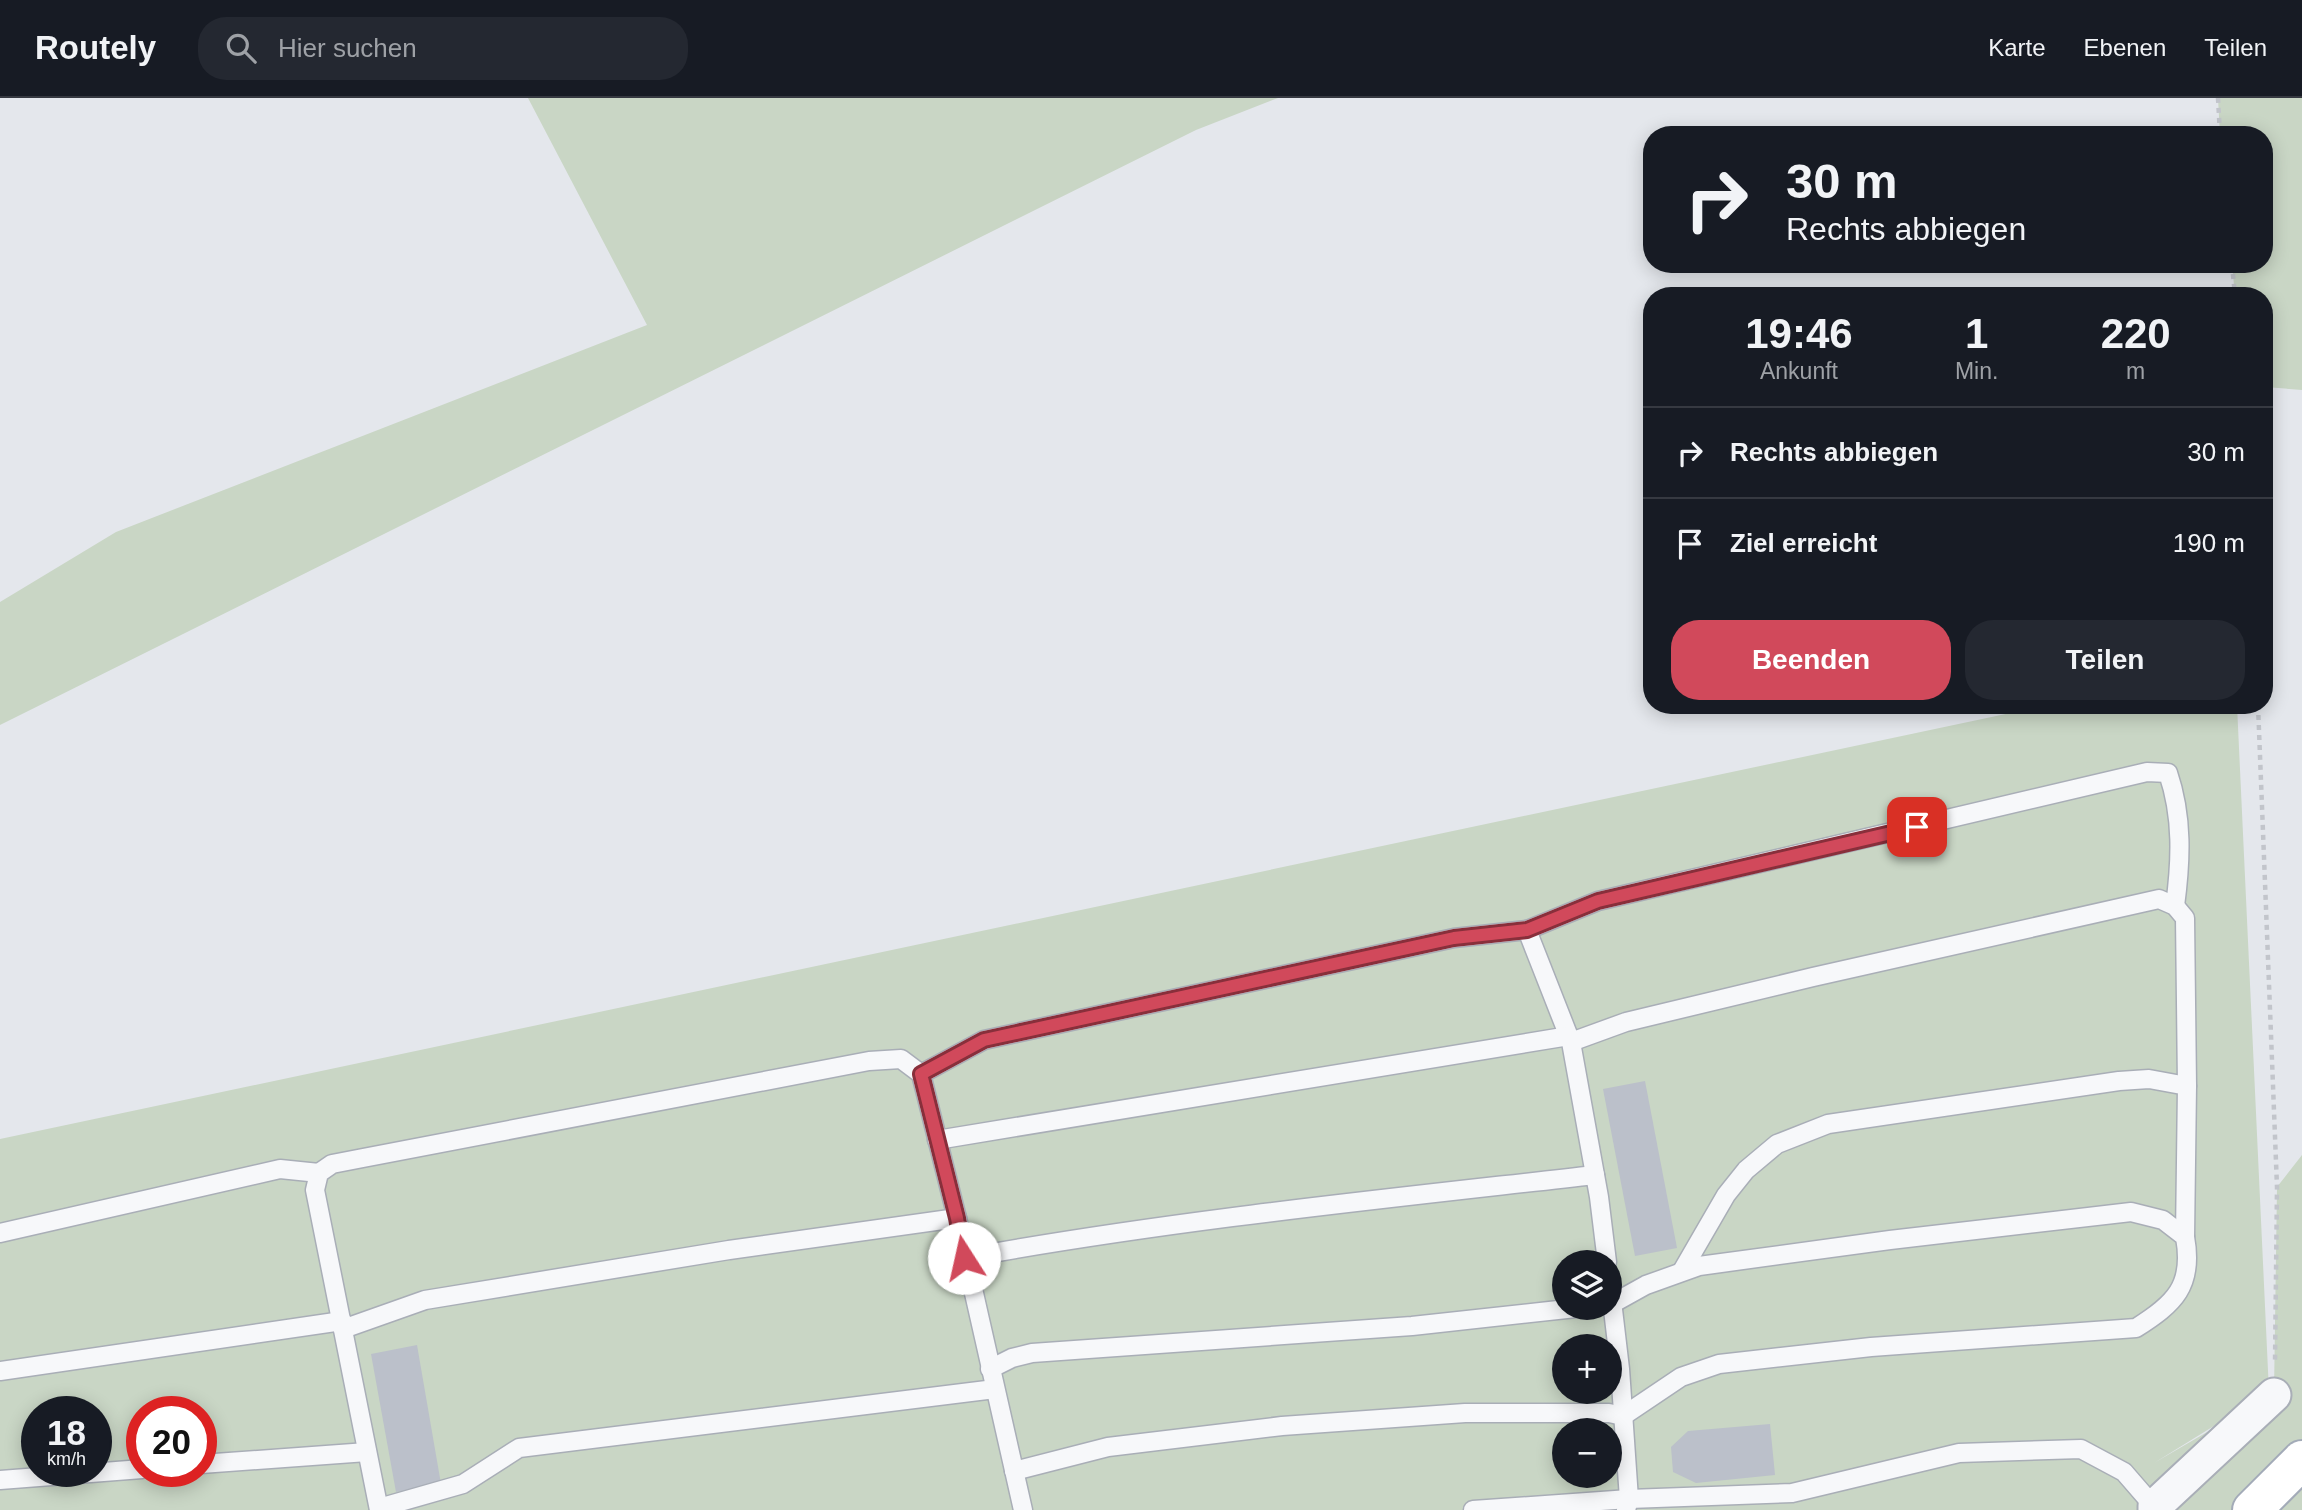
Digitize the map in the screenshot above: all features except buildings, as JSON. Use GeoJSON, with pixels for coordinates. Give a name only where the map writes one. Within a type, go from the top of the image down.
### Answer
{"type":"FeatureCollection","features":[{"type":"Feature","properties":{"kind":"main road"},"geometry":{"type":"LineString","coordinates":[[2252,1510],[2302,1460]]}},
{"type":"Feature","properties":{"kind":"street"},"geometry":{"type":"LineString","coordinates":[[2156,1509],[2155,1506],[2274,1395]]}},
{"type":"Feature","properties":{"kind":"lane"},"geometry":{"type":"LineString","coordinates":[[921,1074],[984,1040],[1454,938],[1527,930],[1598,901],[2147,772],[2168,773],[2178,802],[2181,862],[2175,906]]}},
{"type":"Feature","properties":{"kind":"lane"},"geometry":{"type":"LineString","coordinates":[[937,1140],[1570,1039],[1639,1019],[2159,899],[2175,906],[2185,918],[2185,1237],[2188,1257],[2184,1277],[2168,1307],[2136,1328],[1871,1347],[1719,1364],[1681,1377],[1623,1416],[1609,1413],[1465,1413],[1282,1426],[1108,1447],[1014,1471]]}},
{"type":"Feature","properties":{"kind":"lane"},"geometry":{"type":"LineString","coordinates":[[1527,930],[1570,1039],[1595,1175],[1605,1250]]}},
{"type":"Feature","properties":{"kind":"lane"},"geometry":{"type":"LineString","coordinates":[[995,1388],[519,1448],[463,1484],[379,1509],[314,1190],[319,1173],[332,1164],[869,1060],[901,1059],[921,1074],[957,1218],[1023,1510]]}},
{"type":"Feature","properties":{"kind":"lane"},"geometry":{"type":"LineString","coordinates":[[1682,1271],[1701,1232],[1746,1170],[1777,1144],[1828,1124],[2119,1081],[2148,1079],[2187,1086]]}},
{"type":"Feature","properties":{"kind":"lane"},"geometry":{"type":"LineString","coordinates":[[0,1233],[280,1169],[319,1173]]}},
{"type":"Feature","properties":{"kind":"lane"},"geometry":{"type":"LineString","coordinates":[[964,1258],[1051,1242],[1274,1212],[1595,1175]]}},
{"type":"Feature","properties":{"kind":"lane"},"geometry":{"type":"LineString","coordinates":[[1622,1299],[1646,1285],[1682,1271],[1890,1240],[2131,1212],[2163,1220],[2185,1237]]}},
{"type":"Feature","properties":{"kind":"lane"},"geometry":{"type":"LineString","coordinates":[[0,1371],[342,1325],[425,1300],[717,1252],[957,1218]]}},
{"type":"Feature","properties":{"kind":"lane"},"geometry":{"type":"LineString","coordinates":[[990,1368],[1032,1353],[1412,1326],[1552,1311]]}},
{"type":"Feature","properties":{"kind":"lane"},"geometry":{"type":"LineString","coordinates":[[1613,1320],[1623,1416],[1627,1505]]}},
{"type":"Feature","properties":{"kind":"lane"},"geometry":{"type":"LineString","coordinates":[[1473,1510],[1627,1505],[1793,1493],[1959,1453],[2081,1448],[2124,1472],[2156,1509]]}},
{"type":"Feature","properties":{"kind":"lane"},"geometry":{"type":"LineString","coordinates":[[217,1463],[367,1452]]}},
{"type":"Feature","properties":{"kind":"lane"},"geometry":{"type":"LineString","coordinates":[[0,1480],[126,1470]]}},
{"type":"Feature","properties":{"kind":"path"},"geometry":{"type":"LineString","coordinates":[[2218,98],[2220,126]]}},
{"type":"Feature","properties":{"kind":"path"},"geometry":{"type":"LineString","coordinates":[[2258,714],[2277,1187],[2274,1395]]}},
{"type":"Feature","properties":{"kind":"green space"},"geometry":{"type":"Polygon","coordinates":[[[528,98],[1278,98],[1196,130],[0,725],[0,602],[116,532],[647,325],[528,98]]]}},
{"type":"Feature","properties":{"kind":"green space"},"geometry":{"type":"Polygon","coordinates":[[[2218,98],[2302,98],[2302,390],[2273,388],[2273,287],[2234,287],[2233,273],[2273,273],[2273,126],[2220,126],[2218,98]]]}},
{"type":"Feature","properties":{"kind":"green space"},"geometry":{"type":"Polygon","coordinates":[[[2006,714],[2237,714],[2269,1392],[2154,1463],[2274,1393],[2277,1187],[2302,1155],[2302,1510],[0,1510],[0,1139],[2006,714]]]}},
{"type":"Feature","properties":{"kind":"route"},"geometry":{"type":"LineString","coordinates":[[964,1258],[957,1218],[921,1074],[984,1040],[1454,938],[1527,930],[1598,901],[1917,827]]}}]}
